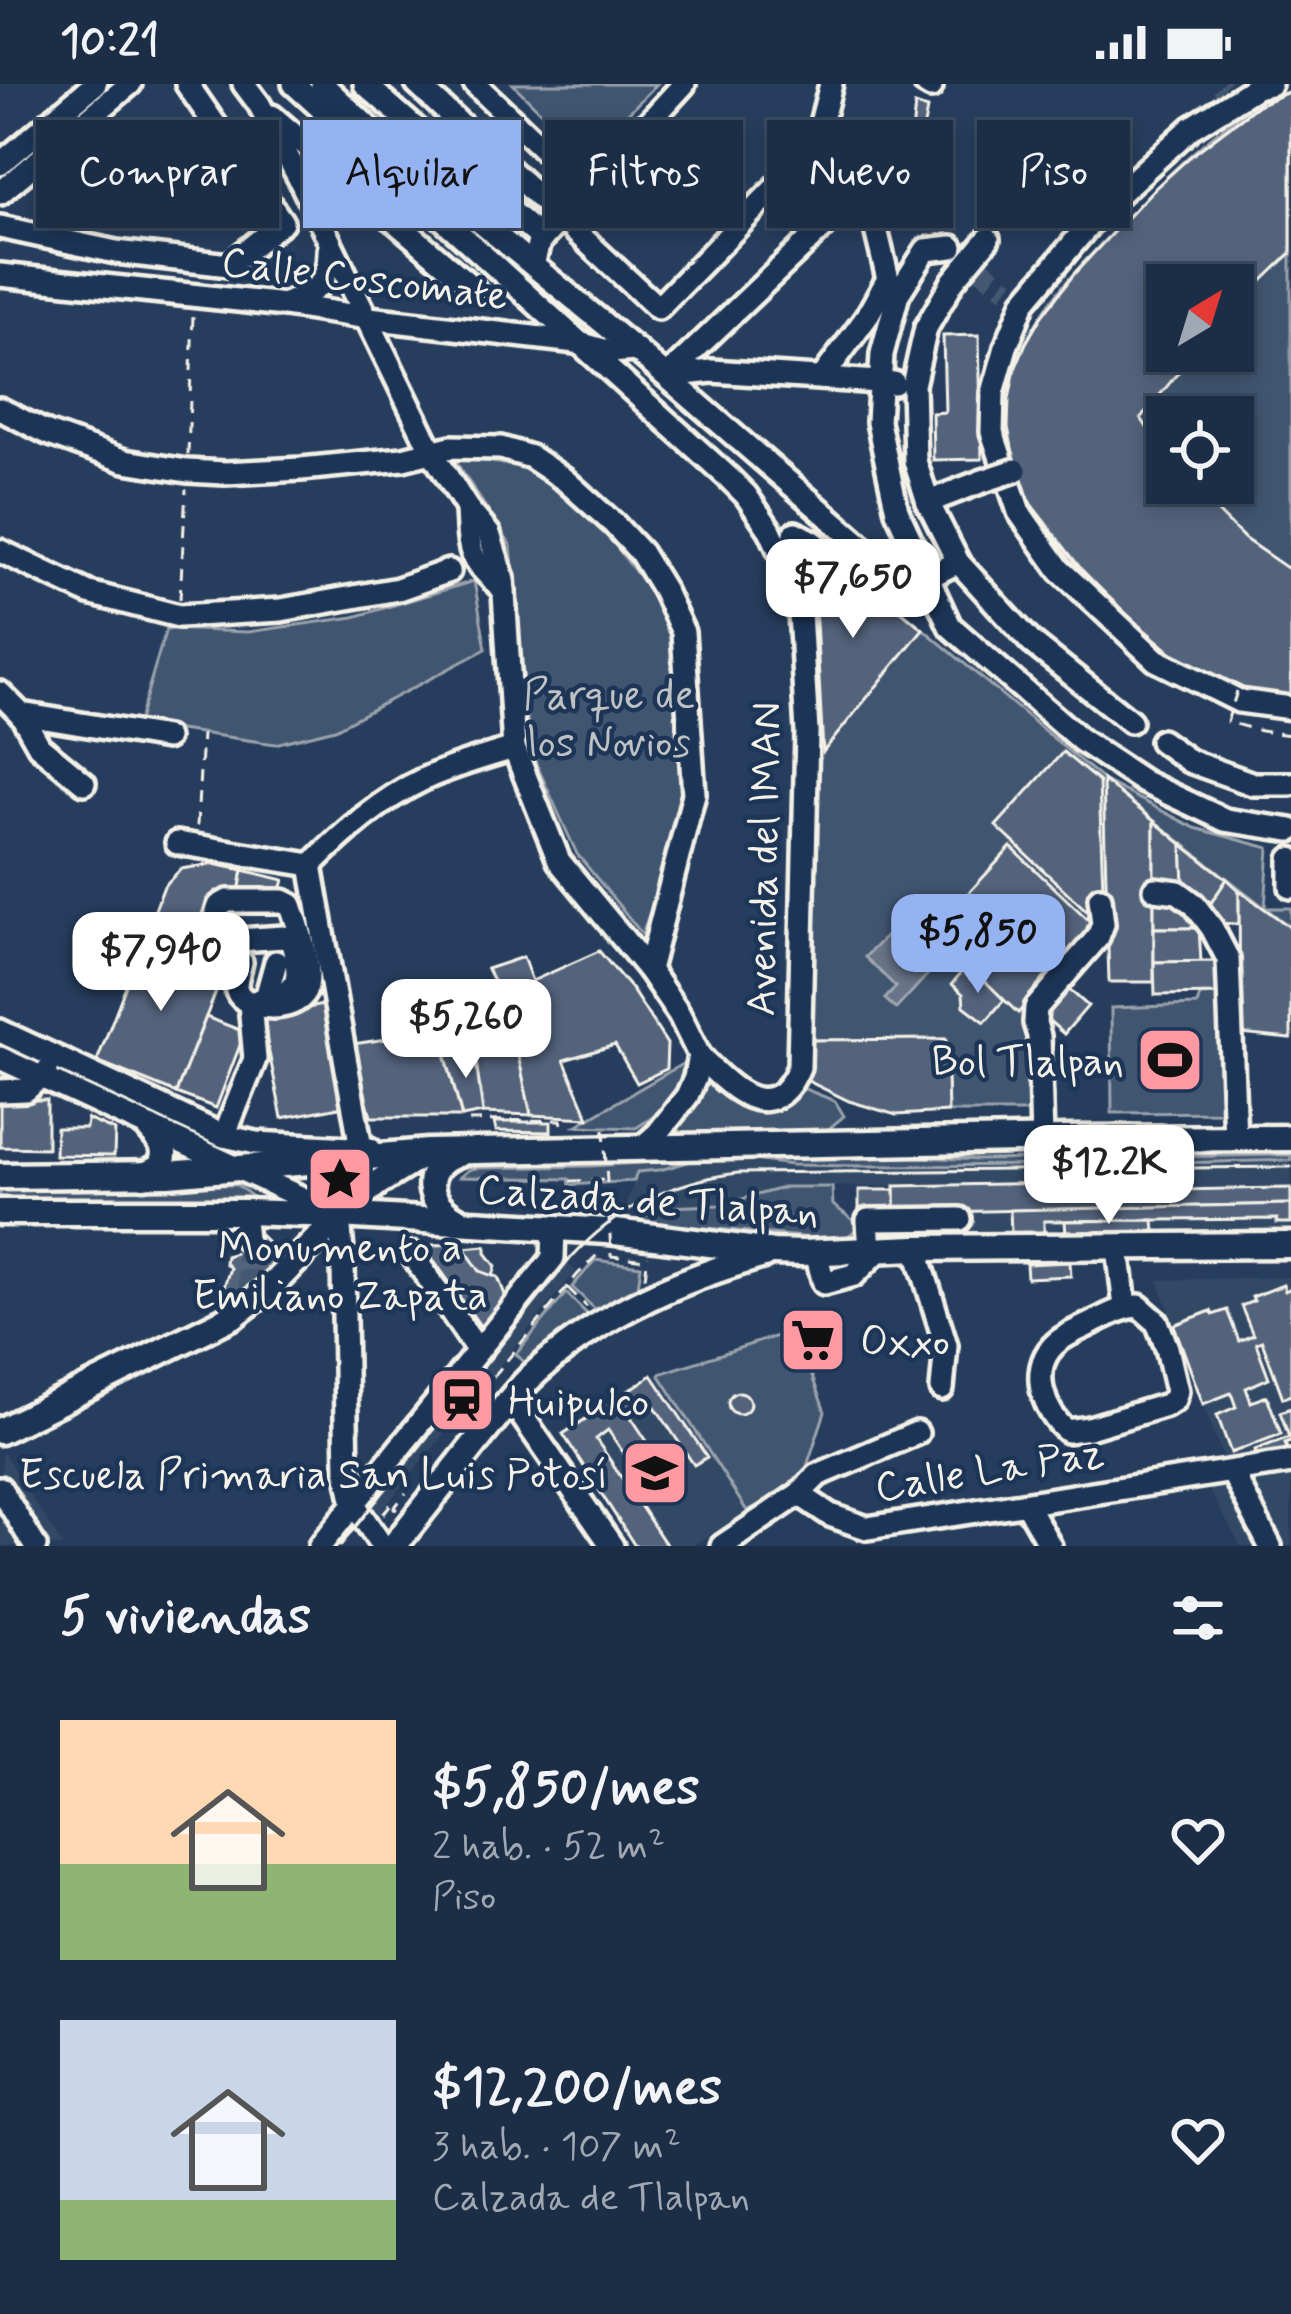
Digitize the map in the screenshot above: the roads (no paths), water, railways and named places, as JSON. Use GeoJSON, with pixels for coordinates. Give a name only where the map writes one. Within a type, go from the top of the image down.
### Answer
{"type":"FeatureCollection","features":[{"type":"Feature","properties":{"kind":"main road"},"geometry":{"type":"LineString","coordinates":[[144,1174],[159,1168],[164,1158],[161,1141],[150,1129]]}},
{"type":"Feature","properties":{"kind":"main road","name":"Calzada de Tlalpan"},"geometry":{"type":"LineString","coordinates":[[0,1176],[244,1169],[428,1152],[1291,1138]]}},
{"type":"Feature","properties":{"kind":"main road"},"geometry":{"type":"LineString","coordinates":[[0,1431],[233,1316],[334,1232],[379,1182],[428,1152]]}},
{"type":"Feature","properties":{"kind":"main road"},"geometry":{"type":"LineString","coordinates":[[460,1153],[438,1166],[431,1189],[443,1211],[469,1224]]}},
{"type":"Feature","properties":{"kind":"main road","name":"Calzada de Tlalpan"},"geometry":{"type":"LineString","coordinates":[[0,1212],[243,1212],[334,1232],[469,1224],[554,1228],[650,1249],[816,1253],[1291,1245]]}},
{"type":"Feature","properties":{"kind":"main road"},"geometry":{"type":"LineString","coordinates":[[394,1546],[542,1367],[640,1301],[773,1252]]}},
{"type":"Feature","properties":{"kind":"street"},"geometry":{"type":"LineString","coordinates":[[0,164],[95,84]]}},
{"type":"Feature","properties":{"kind":"street"},"geometry":{"type":"LineString","coordinates":[[0,193],[130,84]]}},
{"type":"Feature","properties":{"kind":"street"},"geometry":{"type":"LineString","coordinates":[[0,227],[116,252],[229,266],[282,222],[187,84]]}},
{"type":"Feature","properties":{"kind":"street"},"geometry":{"type":"LineString","coordinates":[[244,84],[298,176],[432,452],[467,508],[489,533],[503,578],[514,748],[559,861],[649,970],[699,1055],[687,1096],[641,1148]]}},
{"type":"Feature","properties":{"kind":"street","name":"Avenida del IMAN"},"geometry":{"type":"LineString","coordinates":[[294,84],[319,95],[577,342],[746,494],[770,530],[792,578],[800,613],[806,732],[799,1067],[783,1093],[760,1100],[725,1084],[699,1055]]}},
{"type":"Feature","properties":{"kind":"street"},"geometry":{"type":"LineString","coordinates":[[365,84],[542,238]]}},
{"type":"Feature","properties":{"kind":"street"},"geometry":{"type":"LineString","coordinates":[[417,84],[545,206]]}},
{"type":"Feature","properties":{"kind":"street"},"geometry":{"type":"LineString","coordinates":[[475,84],[545,151]]}},
{"type":"Feature","properties":{"kind":"street"},"geometry":{"type":"LineString","coordinates":[[651,120],[684,84]]}},
{"type":"Feature","properties":{"kind":"street"},"geometry":{"type":"LineString","coordinates":[[743,221],[815,147],[831,84]]}},
{"type":"Feature","properties":{"kind":"street"},"geometry":{"type":"LineString","coordinates":[[1270,84],[1230,94],[1103,208],[1016,296],[993,393],[992,432],[1019,512],[1060,570],[1156,660],[1239,701],[1291,708]]}},
{"type":"Feature","properties":{"kind":"street"},"geometry":{"type":"LineString","coordinates":[[319,95],[636,350],[899,578],[926,578],[958,562]]}},
{"type":"Feature","properties":{"kind":"street"},"geometry":{"type":"LineString","coordinates":[[259,104],[474,289]]}},
{"type":"Feature","properties":{"kind":"street"},"geometry":{"type":"LineString","coordinates":[[667,376],[862,190],[888,280],[822,378]]}},
{"type":"Feature","properties":{"kind":"street"},"geometry":{"type":"LineString","coordinates":[[533,265],[542,238],[552,228]]}},
{"type":"Feature","properties":{"kind":"street"},"geometry":{"type":"LineString","coordinates":[[569,228],[658,308],[736,228]]}},
{"type":"Feature","properties":{"kind":"street"},"geometry":{"type":"LineString","coordinates":[[988,239],[953,281],[926,328],[913,386],[915,461],[928,502],[958,562],[1030,642],[1126,718],[1096,750]]}},
{"type":"Feature","properties":{"kind":"street"},"geometry":{"type":"LineString","coordinates":[[285,305],[320,284],[329,271],[329,244]]}},
{"type":"Feature","properties":{"kind":"street"},"geometry":{"type":"LineString","coordinates":[[952,247],[926,250],[898,295],[882,354],[878,422],[897,511],[950,626],[1096,750],[1144,782],[1225,820],[1291,830]]}},
{"type":"Feature","properties":{"kind":"street","name":"Calle Coscomate"},"geometry":{"type":"LineString","coordinates":[[2,280],[285,305],[577,342],[611,352],[636,350]]}},
{"type":"Feature","properties":{"kind":"street"},"geometry":{"type":"LineString","coordinates":[[667,376],[712,371],[913,386]]}},
{"type":"Feature","properties":{"kind":"street"},"geometry":{"type":"LineString","coordinates":[[0,410],[46,433],[125,461],[187,471],[301,469],[403,459],[451,448],[501,448],[531,457],[565,480],[641,554],[683,632],[694,794],[649,970]]}},
{"type":"Feature","properties":{"kind":"street"},"geometry":{"type":"LineString","coordinates":[[928,502],[1016,470]]}},
{"type":"Feature","properties":{"kind":"street"},"geometry":{"type":"LineString","coordinates":[[792,578],[795,533],[813,542],[860,582]]}},
{"type":"Feature","properties":{"kind":"street"},"geometry":{"type":"LineString","coordinates":[[0,551],[89,593],[179,616],[281,610],[398,589],[448,571]]}},
{"type":"Feature","properties":{"kind":"street"},"geometry":{"type":"LineString","coordinates":[[0,693],[21,714],[39,746],[84,783]]}},
{"type":"Feature","properties":{"kind":"street"},"geometry":{"type":"LineString","coordinates":[[21,714],[166,738]]}},
{"type":"Feature","properties":{"kind":"street"},"geometry":{"type":"LineString","coordinates":[[1161,741],[1189,760],[1253,784],[1291,784]]}},
{"type":"Feature","properties":{"kind":"street"},"geometry":{"type":"LineString","coordinates":[[310,865],[382,802],[426,778],[514,748]]}},
{"type":"Feature","properties":{"kind":"street"},"geometry":{"type":"LineString","coordinates":[[187,844],[310,865]]}},
{"type":"Feature","properties":{"kind":"street"},"geometry":{"type":"LineString","coordinates":[[1291,859],[1291,887]]}},
{"type":"Feature","properties":{"kind":"street"},"geometry":{"type":"LineString","coordinates":[[310,865],[361,1148]]}},
{"type":"Feature","properties":{"kind":"street"},"geometry":{"type":"LineString","coordinates":[[1155,889],[1178,892],[1194,904],[1228,959],[1235,1138]]}},
{"type":"Feature","properties":{"kind":"street"},"geometry":{"type":"LineString","coordinates":[[1042,1140],[1036,1008],[1098,937],[1103,924],[1100,898]]}},
{"type":"Feature","properties":{"kind":"street"},"geometry":{"type":"LineString","coordinates":[[224,1136],[255,1059],[266,1002],[292,960],[291,932]]}},
{"type":"Feature","properties":{"kind":"street"},"geometry":{"type":"LineString","coordinates":[[241,962],[237,992],[266,1002],[295,1004],[308,980],[292,960]]}},
{"type":"Feature","properties":{"kind":"street"},"geometry":{"type":"LineString","coordinates":[[0,1030],[224,1136],[256,1143],[400,1154]]}},
{"type":"Feature","properties":{"kind":"street"},"geometry":{"type":"LineString","coordinates":[[0,1058],[244,1169],[334,1232],[347,1471],[354,1504],[382,1546]]}},
{"type":"Feature","properties":{"kind":"street"},"geometry":{"type":"LineString","coordinates":[[0,1090],[26,1090],[60,1058]]}},
{"type":"Feature","properties":{"kind":"street"},"geometry":{"type":"LineString","coordinates":[[243,1212],[246,1239]]}},
{"type":"Feature","properties":{"kind":"street"},"geometry":{"type":"LineString","coordinates":[[873,1252],[868,1220],[960,1219]]}},
{"type":"Feature","properties":{"kind":"street"},"geometry":{"type":"LineString","coordinates":[[320,1546],[553,1258],[554,1228]]}},
{"type":"Feature","properties":{"kind":"street"},"geometry":{"type":"LineString","coordinates":[[1118,1247],[1125,1307]]}},
{"type":"Feature","properties":{"kind":"street"},"geometry":{"type":"LineString","coordinates":[[916,1248],[946,1346],[942,1389]]}},
{"type":"Feature","properties":{"kind":"street"},"geometry":{"type":"LineString","coordinates":[[412,1254],[478,1351]]}},
{"type":"Feature","properties":{"kind":"street"},"geometry":{"type":"LineString","coordinates":[[1138,1306],[1157,1322],[1177,1391],[1174,1400],[1067,1431],[1054,1420],[1042,1392],[1042,1368],[1051,1348],[1125,1307],[1138,1306]]}},
{"type":"Feature","properties":{"kind":"street"},"geometry":{"type":"LineString","coordinates":[[511,1400],[612,1546]]}},
{"type":"Feature","properties":{"kind":"street"},"geometry":{"type":"LineString","coordinates":[[722,1546],[799,1494],[818,1475],[917,1432]]}},
{"type":"Feature","properties":{"kind":"street","name":"Calle La Paz"},"geometry":{"type":"LineString","coordinates":[[799,1494],[872,1537],[1102,1490],[1291,1462]]}},
{"type":"Feature","properties":{"kind":"street"},"geometry":{"type":"LineString","coordinates":[[1232,1472],[1270,1546]]}},
{"type":"Feature","properties":{"kind":"street"},"geometry":{"type":"LineString","coordinates":[[0,1488],[35,1546]]}},
{"type":"Feature","properties":{"kind":"street"},"geometry":{"type":"LineString","coordinates":[[1026,1504],[1050,1546]]}},
{"type":"Feature","properties":{"kind":"tunnel"},"geometry":{"type":"LineString","coordinates":[[1221,84],[1224,87]]}},
{"type":"Feature","properties":{"kind":"tunnel"},"geometry":{"type":"LineString","coordinates":[[952,247],[1007,289]]}},
{"type":"Feature","properties":{"kind":"tunnel"},"geometry":{"type":"LineString","coordinates":[[246,1239],[250,1293]]}},
{"type":"Feature","properties":{"kind":"tram line"},"geometry":{"type":"LineString","coordinates":[[340,1546],[570,1259],[625,1212],[667,1191],[738,1173],[1291,1167]]}},
{"type":"Feature","properties":{"kind":"place","name":"Bol Tlalpan"},"geometry":{"type":"Point","coordinates":[1170,1060]}},
{"type":"Feature","properties":{"kind":"place","name":"Monumento a Emiliano Zapata"},"geometry":{"type":"Point","coordinates":[340,1179]}},
{"type":"Feature","properties":{"kind":"place","name":"Oxxo"},"geometry":{"type":"Point","coordinates":[813,1340]}},
{"type":"Feature","properties":{"kind":"place","name":"Huipulco"},"geometry":{"type":"Point","coordinates":[462,1400]}},
{"type":"Feature","properties":{"kind":"place","name":"Escuela Primaria San Luis Potosí"},"geometry":{"type":"Point","coordinates":[655,1473]}},
{"type":"Feature","properties":{"kind":"park label","name":"Parque de los Novios"},"geometry":{"type":"Point","coordinates":[609,717]}}]}
